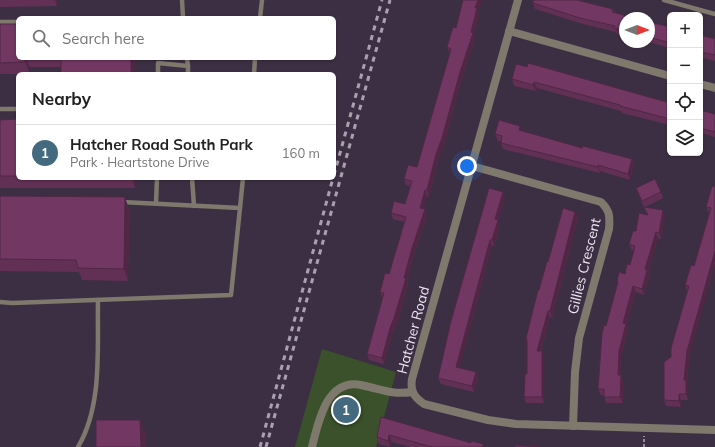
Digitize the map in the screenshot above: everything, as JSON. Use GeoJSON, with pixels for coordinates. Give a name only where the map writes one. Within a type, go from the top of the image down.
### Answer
{"type":"FeatureCollection","features":[{"type":"Feature","properties":{"kind":"street","name":"Hatcher Road"},"geometry":{"type":"LineString","coordinates":[[518,0],[412,379],[412,392],[417,399],[424,404],[488,420],[516,424],[715,430]]}},
{"type":"Feature","properties":{"kind":"street"},"geometry":{"type":"LineString","coordinates":[[509,30],[667,75]]}},
{"type":"Feature","properties":{"kind":"street"},"geometry":{"type":"LineString","coordinates":[[703,85],[715,88]]}},
{"type":"Feature","properties":{"kind":"street","name":"Gillies Crescent"},"geometry":{"type":"LineString","coordinates":[[472,166],[601,202],[609,209],[609,228],[579,338],[575,372],[573,426]]}},
{"type":"Feature","properties":{"kind":"street"},"geometry":{"type":"LineString","coordinates":[[312,447],[323,408],[335,392],[346,386],[358,385],[398,394],[412,392]]}},
{"type":"Feature","properties":{"kind":"lane"},"geometry":{"type":"LineString","coordinates":[[182,0],[184,16]]}},
{"type":"Feature","properties":{"kind":"lane"},"geometry":{"type":"LineString","coordinates":[[260,16],[262,0]]}},
{"type":"Feature","properties":{"kind":"lane"},"geometry":{"type":"LineString","coordinates":[[664,0],[715,14]]}},
{"type":"Feature","properties":{"kind":"lane"},"geometry":{"type":"LineString","coordinates":[[0,22],[16,22]]}},
{"type":"Feature","properties":{"kind":"lane"},"geometry":{"type":"LineString","coordinates":[[187,60],[188,72]]}},
{"type":"Feature","properties":{"kind":"lane"},"geometry":{"type":"LineString","coordinates":[[254,72],[256,60]]}},
{"type":"Feature","properties":{"kind":"lane"},"geometry":{"type":"LineString","coordinates":[[158,72],[158,63],[188,66]]}},
{"type":"Feature","properties":{"kind":"lane"},"geometry":{"type":"LineString","coordinates":[[0,109],[16,109]]}},
{"type":"Feature","properties":{"kind":"lane"},"geometry":{"type":"LineString","coordinates":[[156,180],[156,203]]}},
{"type":"Feature","properties":{"kind":"lane"},"geometry":{"type":"LineString","coordinates":[[192,180],[194,206]]}},
{"type":"Feature","properties":{"kind":"lane"},"geometry":{"type":"LineString","coordinates":[[0,302],[12,303],[231,295],[243,180]]}},
{"type":"Feature","properties":{"kind":"lane"},"geometry":{"type":"LineString","coordinates":[[118,202],[240,208]]}},
{"type":"Feature","properties":{"kind":"lane"},"geometry":{"type":"LineString","coordinates":[[78,447],[86,434],[95,401],[98,300]]}},
{"type":"Feature","properties":{"kind":"green space"},"geometry":{"type":"Polygon","coordinates":[[[322,349],[396,372],[376,447],[295,447],[322,349]]]}},
{"type":"Feature","properties":{"kind":"building"},"geometry":{"type":"Polygon","coordinates":[[[463,0],[478,0],[475,8],[477,8],[471,32],[473,33],[460,72],[427,190],[425,190],[420,208],[425,209],[412,248],[404,278],[406,278],[382,358],[367,354],[384,293],[380,292],[385,273],[389,274],[406,217],[391,213],[394,201],[405,204],[412,181],[404,179],[408,165],[417,167],[451,49],[447,47],[453,27],[456,28],[463,0]]]}},
{"type":"Feature","properties":{"kind":"building"},"geometry":{"type":"Polygon","coordinates":[[[533,0],[577,0],[613,9],[612,12],[619,14],[619,29],[614,28],[615,26],[580,18],[533,3],[533,0]]]}},
{"type":"Feature","properties":{"kind":"building"},"geometry":{"type":"Polygon","coordinates":[[[655,23],[667,26],[667,42],[655,39],[655,23]]]}},
{"type":"Feature","properties":{"kind":"building"},"geometry":{"type":"Polygon","coordinates":[[[0,24],[16,24],[16,60],[25,60],[25,62],[0,63],[0,24]]]}},
{"type":"Feature","properties":{"kind":"building"},"geometry":{"type":"Polygon","coordinates":[[[703,36],[715,39],[715,55],[703,53],[703,36]]]}},
{"type":"Feature","properties":{"kind":"building"},"geometry":{"type":"Polygon","coordinates":[[[61,60],[131,60],[131,72],[61,72],[61,60]]]}},
{"type":"Feature","properties":{"kind":"building"},"geometry":{"type":"Polygon","coordinates":[[[528,63],[667,102],[667,118],[534,82],[533,85],[512,79],[516,64],[527,67],[528,63]]]}},
{"type":"Feature","properties":{"kind":"building"},"geometry":{"type":"Polygon","coordinates":[[[703,111],[715,114],[715,132],[703,129],[703,111]]]}},
{"type":"Feature","properties":{"kind":"building"},"geometry":{"type":"Polygon","coordinates":[[[16,119],[16,176],[0,176],[0,120],[16,119]]]}},
{"type":"Feature","properties":{"kind":"building"},"geometry":{"type":"Polygon","coordinates":[[[499,120],[520,126],[519,130],[582,148],[583,146],[632,159],[628,174],[598,165],[598,167],[501,143],[502,136],[495,134],[499,120]]]}},
{"type":"Feature","properties":{"kind":"building"},"geometry":{"type":"Polygon","coordinates":[[[655,179],[661,192],[642,201],[636,188],[655,179]]]}},
{"type":"Feature","properties":{"kind":"building"},"geometry":{"type":"Polygon","coordinates":[[[712,186],[715,187],[715,251],[687,351],[684,380],[686,381],[686,394],[679,394],[679,401],[664,400],[664,362],[671,357],[671,348],[689,286],[685,285],[691,265],[694,266],[711,208],[706,207],[712,186]]]}},
{"type":"Feature","properties":{"kind":"building"},"geometry":{"type":"Polygon","coordinates":[[[489,188],[503,192],[495,219],[498,220],[492,240],[490,240],[456,367],[476,372],[472,386],[438,378],[451,321],[489,188]]]}},
{"type":"Feature","properties":{"kind":"building"},"geometry":{"type":"Polygon","coordinates":[[[0,196],[125,197],[124,269],[78,268],[76,260],[0,259],[0,196]]]}},
{"type":"Feature","properties":{"kind":"building"},"geometry":{"type":"Polygon","coordinates":[[[644,207],[663,210],[659,233],[656,232],[645,269],[647,270],[642,289],[633,286],[623,323],[626,324],[619,351],[618,375],[621,375],[620,397],[604,397],[604,389],[598,389],[602,334],[604,325],[606,326],[618,282],[619,272],[625,274],[627,264],[630,265],[635,246],[629,244],[633,231],[636,231],[639,213],[648,215],[644,207]]]}},
{"type":"Feature","properties":{"kind":"building"},"geometry":{"type":"Polygon","coordinates":[[[563,208],[575,212],[550,311],[548,311],[537,351],[542,351],[542,397],[524,397],[525,374],[527,374],[526,338],[538,290],[547,261],[548,262],[563,208]]]}},
{"type":"Feature","properties":{"kind":"building"},"geometry":{"type":"Polygon","coordinates":[[[381,417],[471,443],[471,441],[483,444],[483,447],[432,447],[389,435],[388,441],[377,437],[381,417]]]}},
{"type":"Feature","properties":{"kind":"building"},"geometry":{"type":"Polygon","coordinates":[[[96,420],[140,420],[141,447],[96,447],[96,420]]]}},
{"type":"Feature","properties":{"kind":"building"},"geometry":{"type":"Polygon","coordinates":[[[515,445],[540,447],[515,447],[515,445]]]}},
{"type":"Feature","properties":{"kind":"railway"},"geometry":{"type":"LineString","coordinates":[[336,168],[382,0]]}},
{"type":"Feature","properties":{"kind":"railway"},"geometry":{"type":"LineString","coordinates":[[266,447],[390,0]]}},
{"type":"Feature","properties":{"kind":"railway"},"geometry":{"type":"LineString","coordinates":[[260,447],[332,180]]}},
{"type":"Feature","properties":{"kind":"place","name":"Hatcher Road South Park"},"geometry":{"type":"Point","coordinates":[346,410]}}]}
